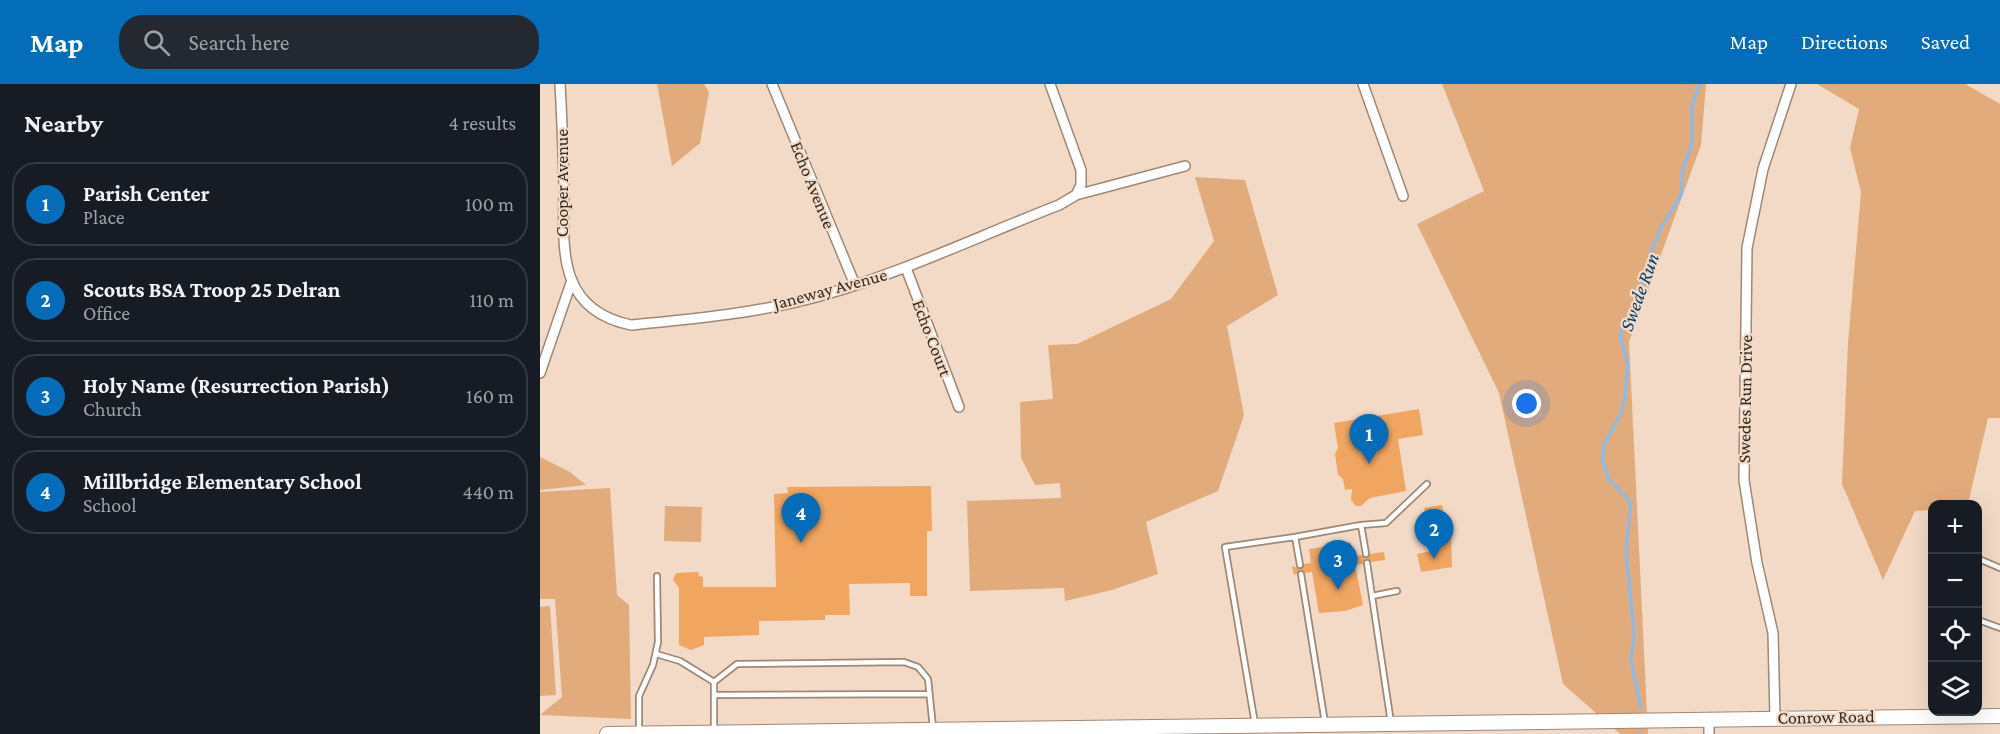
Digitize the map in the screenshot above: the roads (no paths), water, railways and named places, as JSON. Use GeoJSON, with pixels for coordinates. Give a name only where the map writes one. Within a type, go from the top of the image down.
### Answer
{"type":"FeatureCollection","features":[{"type":"Feature","properties":{"kind":"street","name":"Cooper Avenue"},"geometry":{"type":"LineString","coordinates":[[560,84],[564,154],[562,247],[572,280]]}},
{"type":"Feature","properties":{"kind":"street","name":"Echo Avenue"},"geometry":{"type":"LineString","coordinates":[[772,84],[855,285]]}},
{"type":"Feature","properties":{"kind":"street"},"geometry":{"type":"LineString","coordinates":[[1050,84],[1081,170],[1081,185],[1076,195]]}},
{"type":"Feature","properties":{"kind":"street"},"geometry":{"type":"LineString","coordinates":[[1363,84],[1403,196]]}},
{"type":"Feature","properties":{"kind":"street","name":"Swedes Run Drive"},"geometry":{"type":"LineString","coordinates":[[1775,718],[1773,633],[1757,563],[1744,480],[1747,248],[1763,169],[1791,84]]}},
{"type":"Feature","properties":{"kind":"street","name":"Janeway Avenue"},"geometry":{"type":"LineString","coordinates":[[572,280],[583,297],[599,313],[631,325],[781,305],[855,285],[906,268],[1059,205],[1076,195],[1185,166]]}},
{"type":"Feature","properties":{"kind":"street","name":"Echo Court"},"geometry":{"type":"LineString","coordinates":[[906,268],[959,407]]}},
{"type":"Feature","properties":{"kind":"street"},"geometry":{"type":"LineString","coordinates":[[540,373],[572,280]]}},
{"type":"Feature","properties":{"kind":"street","name":"Conrow Road"},"geometry":{"type":"LineString","coordinates":[[607,734],[1166,731],[1391,725],[1709,728],[1775,718],[1928,715]]}},
{"type":"Feature","properties":{"kind":"street","name":"Conrow Road"},"geometry":{"type":"LineString","coordinates":[[1982,715],[2000,716]]}},
{"type":"Feature","properties":{"kind":"lane"},"geometry":{"type":"LineString","coordinates":[[1255,727],[1225,547],[1386,523],[1427,484]]}},
{"type":"Feature","properties":{"kind":"lane"},"geometry":{"type":"LineString","coordinates":[[1361,525],[1366,554]]}},
{"type":"Feature","properties":{"kind":"lane"},"geometry":{"type":"LineString","coordinates":[[1294,537],[1300,565]]}},
{"type":"Feature","properties":{"kind":"lane"},"geometry":{"type":"LineString","coordinates":[[1982,561],[2000,568]]}},
{"type":"Feature","properties":{"kind":"lane"},"geometry":{"type":"LineString","coordinates":[[1367,563],[1391,725]]}},
{"type":"Feature","properties":{"kind":"lane"},"geometry":{"type":"LineString","coordinates":[[1301,574],[1325,726]]}},
{"type":"Feature","properties":{"kind":"lane"},"geometry":{"type":"LineString","coordinates":[[639,734],[639,696],[656,654],[657,576]]}},
{"type":"Feature","properties":{"kind":"lane"},"geometry":{"type":"LineString","coordinates":[[1372,596],[1397,591]]}},
{"type":"Feature","properties":{"kind":"lane"},"geometry":{"type":"LineString","coordinates":[[1982,622],[2000,628]]}},
{"type":"Feature","properties":{"kind":"lane"},"geometry":{"type":"LineString","coordinates":[[656,654],[680,662],[714,682]]}},
{"type":"Feature","properties":{"kind":"lane"},"geometry":{"type":"LineString","coordinates":[[714,682],[737,664],[904,662],[918,666],[928,680],[933,731]]}},
{"type":"Feature","properties":{"kind":"lane"},"geometry":{"type":"LineString","coordinates":[[714,682],[714,733]]}},
{"type":"Feature","properties":{"kind":"lane"},"geometry":{"type":"LineString","coordinates":[[714,695],[929,694]]}},
{"type":"Feature","properties":{"kind":"waterway","name":"Swede Run"},"geometry":{"type":"LineString","coordinates":[[1641,708],[1631,661],[1634,634],[1626,550],[1631,502],[1609,480],[1602,458],[1605,443],[1622,412],[1626,385],[1628,365],[1620,335],[1647,276],[1651,252],[1661,228],[1681,195],[1683,168],[1692,144],[1692,105],[1700,84]]}},
{"type":"Feature","properties":{"kind":"place","name":"Parish Center"},"geometry":{"type":"Point","coordinates":[1369,464]}},
{"type":"Feature","properties":{"kind":"place","name":"Millbridge Elementary School"},"geometry":{"type":"Point","coordinates":[801,543]}},
{"type":"Feature","properties":{"kind":"place","name":"Scouts BSA Troop 25 Delran"},"geometry":{"type":"Point","coordinates":[1434,559]}},
{"type":"Feature","properties":{"kind":"place","name":"Holy Name (Resurrection Parish)"},"geometry":{"type":"Point","coordinates":[1338,590]}}]}
